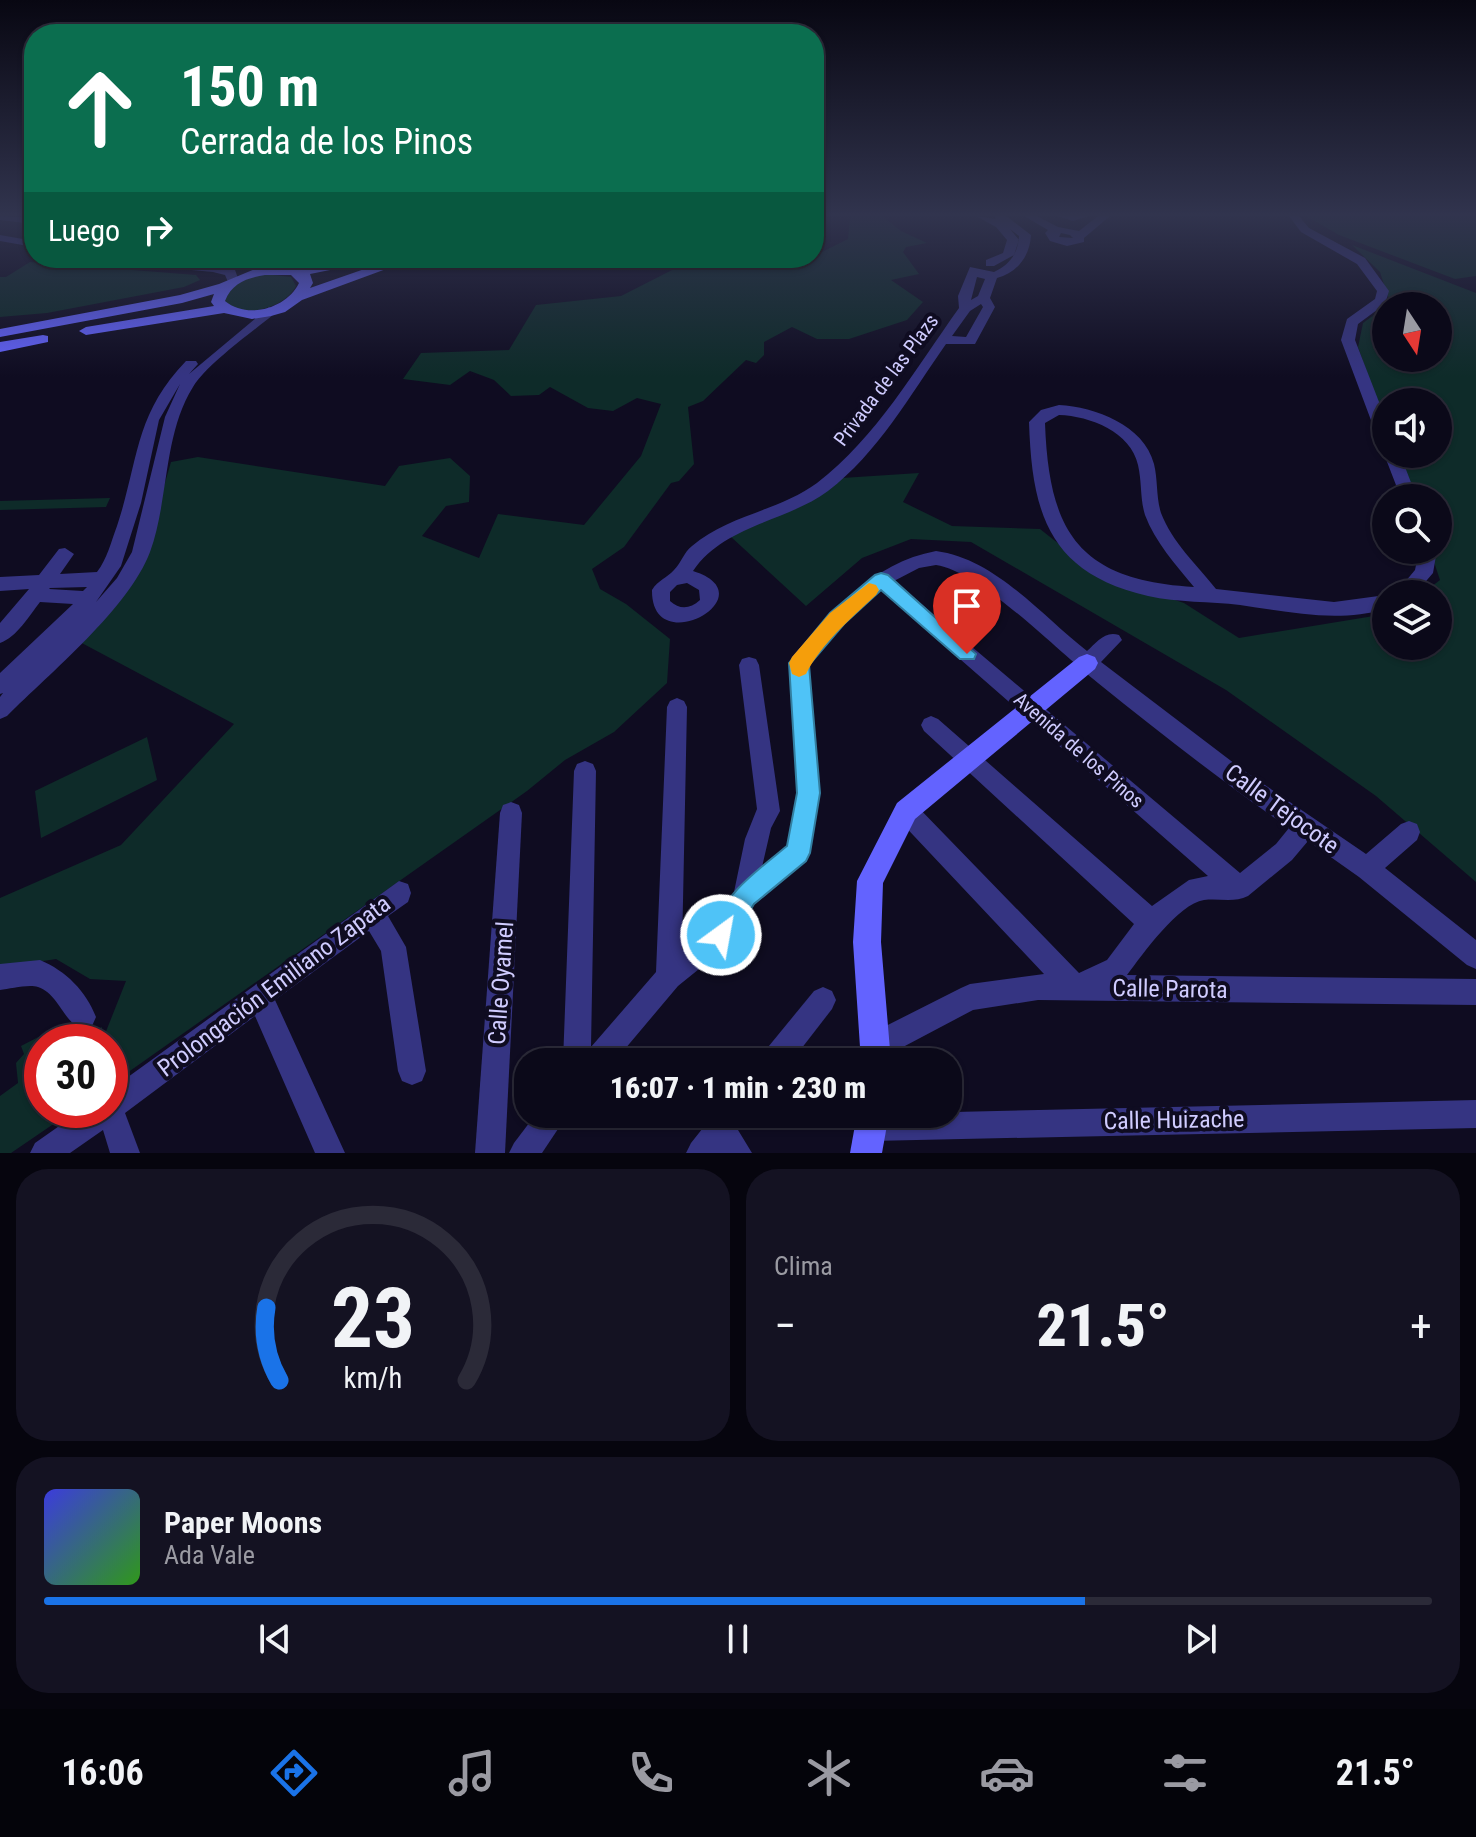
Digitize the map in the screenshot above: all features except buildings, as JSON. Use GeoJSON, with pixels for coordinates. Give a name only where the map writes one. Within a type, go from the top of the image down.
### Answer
{"type":"FeatureCollection","features":[{"type":"Feature","properties":{"kind":"street"},"geometry":{"type":"LineString","coordinates":[[0,686],[88,598],[112,566],[133,503],[152,420],[170,386],[200,354],[232,328],[230,312],[218,302],[218,296],[228,284],[231,273],[220,270]]}},
{"type":"Feature","properties":{"kind":"street"},"geometry":{"type":"LineString","coordinates":[[0,333],[182,299],[253,272],[278,270]]}},
{"type":"Feature","properties":{"kind":"street"},"geometry":{"type":"LineString","coordinates":[[289,270],[305,277],[304,290],[298,297]]}},
{"type":"Feature","properties":{"kind":"street"},"geometry":{"type":"LineString","coordinates":[[0,710],[89,622],[123,583],[141,552],[172,417],[187,384],[269,311],[298,297],[375,270]]}},
{"type":"Feature","properties":{"kind":"street"},"geometry":{"type":"LineString","coordinates":[[974,270],[979,275],[992,275],[1008,270]]}},
{"type":"Feature","properties":{"kind":"street","name":"Privada de las Plazs"},"geometry":{"type":"LineString","coordinates":[[679,577],[697,551],[744,523],[795,504],[822,487],[864,450],[942,340],[965,302],[974,270]]}},
{"type":"Feature","properties":{"kind":"street"},"geometry":{"type":"LineString","coordinates":[[1367,270],[1383,291],[1381,301],[1352,322],[1348,340],[1372,403]]}},
{"type":"Feature","properties":{"kind":"street"},"geometry":{"type":"LineString","coordinates":[[942,340],[970,341],[989,307],[984,298],[992,275]]}},
{"type":"Feature","properties":{"kind":"street","name":"Privada de las Plazs"},"geometry":{"type":"LineString","coordinates":[[965,302],[984,298]]}},
{"type":"Feature","properties":{"kind":"street"},"geometry":{"type":"LineString","coordinates":[[0,347],[184,313],[269,311]]}},
{"type":"Feature","properties":{"kind":"street"},"geometry":{"type":"LineString","coordinates":[[1210,594],[1175,549],[1153,513],[1144,457],[1137,445],[1117,428],[1075,411],[1054,410],[1039,418],[1042,484],[1050,516],[1069,545],[1092,564],[1135,584],[1166,592],[1353,609],[1372,605]]}},
{"type":"Feature","properties":{"kind":"street"},"geometry":{"type":"LineString","coordinates":[[0,635],[41,588],[65,554]]}},
{"type":"Feature","properties":{"kind":"street","name":"Calle Tejocote"},"geometry":{"type":"LineString","coordinates":[[745,896],[798,853],[808,793],[799,663],[837,619],[881,580],[907,565],[936,558],[962,563],[1087,663],[1367,869],[1476,956]]}},
{"type":"Feature","properties":{"kind":"street"},"geometry":{"type":"LineString","coordinates":[[41,588],[102,579]]}},
{"type":"Feature","properties":{"kind":"street","name":"Avenida de los Pinos"},"geometry":{"type":"LineString","coordinates":[[881,580],[1240,888]]}},
{"type":"Feature","properties":{"kind":"street"},"geometry":{"type":"LineString","coordinates":[[0,584],[41,588],[88,598]]}},
{"type":"Feature","properties":{"kind":"street"},"geometry":{"type":"LineString","coordinates":[[876,1048],[867,942],[870,881],[906,811],[1112,640]]}},
{"type":"Feature","properties":{"kind":"street"},"geometry":{"type":"LineString","coordinates":[[608,1048],[669,977],[721,935],[745,896],[758,842],[759,823],[769,811],[749,665]]}},
{"type":"Feature","properties":{"kind":"street"},"geometry":{"type":"LineString","coordinates":[[669,977],[677,707]]}},
{"type":"Feature","properties":{"kind":"street"},"geometry":{"type":"LineString","coordinates":[[931,725],[1151,922]]}},
{"type":"Feature","properties":{"kind":"street"},"geometry":{"type":"LineString","coordinates":[[577,1048],[585,771]]}},
{"type":"Feature","properties":{"kind":"street"},"geometry":{"type":"LineString","coordinates":[[906,811],[1075,988],[1116,969],[1151,922],[1197,888],[1240,888],[1284,852],[1306,826]]}},
{"type":"Feature","properties":{"kind":"street","name":"Calle Oyamel"},"geometry":{"type":"LineString","coordinates":[[490,1153],[511,813]]}},
{"type":"Feature","properties":{"kind":"street"},"geometry":{"type":"LineString","coordinates":[[1367,869],[1409,832]]}},
{"type":"Feature","properties":{"kind":"street","name":"Prolongación Emiliano Zapata"},"geometry":{"type":"LineString","coordinates":[[128,1095],[399,893]]}},
{"type":"Feature","properties":{"kind":"street"},"geometry":{"type":"LineString","coordinates":[[372,913],[393,947],[412,1071]]}},
{"type":"Feature","properties":{"kind":"street"},"geometry":{"type":"LineString","coordinates":[[0,977],[40,973],[61,987],[83,1017]]}},
{"type":"Feature","properties":{"kind":"street","name":"Calle Parota"},"geometry":{"type":"LineString","coordinates":[[886,1048],[970,997],[1038,987],[1476,992]]}},
{"type":"Feature","properties":{"kind":"street"},"geometry":{"type":"LineString","coordinates":[[260,996],[330,1153]]}},
{"type":"Feature","properties":{"kind":"street"},"geometry":{"type":"LineString","coordinates":[[787,1048],[823,1000]]}},
{"type":"Feature","properties":{"kind":"street","name":"Calle Huizache"},"geometry":{"type":"LineString","coordinates":[[871,1131],[1476,1114]]}},
{"type":"Feature","properties":{"kind":"street","name":"Prolongación Emiliano Zapata"},"geometry":{"type":"LineString","coordinates":[[45,1153],[81,1128]]}},
{"type":"Feature","properties":{"kind":"street"},"geometry":{"type":"LineString","coordinates":[[116,1128],[125,1153]]}},
{"type":"Feature","properties":{"kind":"street"},"geometry":{"type":"LineString","coordinates":[[524,1153],[543,1128]]}},
{"type":"Feature","properties":{"kind":"street"},"geometry":{"type":"LineString","coordinates":[[701,1153],[730,1132]]}},
{"type":"Feature","properties":{"kind":"green space"},"geometry":{"type":"Polygon","coordinates":[[[18,270],[130,270],[196,275],[200,280],[184,287],[47,313],[0,317],[0,277],[18,270]]]}},
{"type":"Feature","properties":{"kind":"green space"},"geometry":{"type":"Polygon","coordinates":[[[672,270],[916,270],[919,274],[891,280],[923,302],[907,320],[849,339],[817,339],[792,327],[764,342],[764,355],[756,363],[746,360],[703,401],[688,407],[694,464],[679,481],[671,483],[624,547],[592,569],[600,589],[626,604],[670,639],[667,683],[614,732],[565,760],[527,791],[128,1072],[128,1024],[109,1024],[126,981],[90,979],[56,959],[0,968],[0,898],[121,845],[234,724],[78,641],[140,569],[171,462],[198,457],[385,486],[399,466],[450,458],[470,476],[469,502],[446,506],[422,536],[479,558],[498,514],[584,525],[641,456],[661,404],[637,398],[613,411],[588,408],[550,387],[539,395],[511,396],[494,380],[470,371],[450,385],[403,379],[421,353],[509,350],[536,305],[621,296],[672,270]]]}},
{"type":"Feature","properties":{"kind":"green space"},"geometry":{"type":"Polygon","coordinates":[[[1378,270],[1416,270],[1476,293],[1476,882],[1376,796],[1226,690],[971,542],[911,539],[862,558],[806,606],[730,536],[842,478],[919,473],[903,502],[952,526],[1040,529],[1097,574],[1184,603],[1239,638],[1372,616],[1372,660],[1452,660],[1452,580],[1440,580],[1435,564],[1452,564],[1452,484],[1406,484],[1401,468],[1452,468],[1452,388],[1373,388],[1358,347],[1363,323],[1372,316],[1372,372],[1452,372],[1452,292],[1386,292],[1378,270]]]}},
{"type":"Feature","properties":{"kind":"green space"},"geometry":{"type":"Polygon","coordinates":[[[1431,270],[1476,270],[1476,276],[1455,279],[1431,270]]]}},
{"type":"Feature","properties":{"kind":"green space"},"geometry":{"type":"Polygon","coordinates":[[[264,274],[291,277],[296,286],[283,300],[263,309],[242,310],[225,301],[235,285],[264,274]]]}},
{"type":"Feature","properties":{"kind":"green space"},"geometry":{"type":"Polygon","coordinates":[[[110,498],[106,507],[0,510],[0,501],[110,498]]]}},
{"type":"Feature","properties":{"kind":"green space"},"geometry":{"type":"Polygon","coordinates":[[[147,737],[157,780],[41,838],[35,791],[147,737]]]}},
{"type":"Feature","properties":{"kind":"green space"},"geometry":{"type":"Polygon","coordinates":[[[24,1054],[24,1128],[48,1128],[11,1153],[0,1153],[0,1096],[18,1083],[16,1063],[24,1054]]]}},
{"type":"Feature","properties":{"kind":"slow traffic"},"geometry":{"type":"LineString","coordinates":[[799,669],[799,663],[837,619],[869,590]]}},
{"type":"Feature","properties":{"kind":"route"},"geometry":{"type":"LineString","coordinates":[[721,935],[745,896],[798,853],[808,793],[799,663],[837,619],[881,580],[967,654]]}}]}
